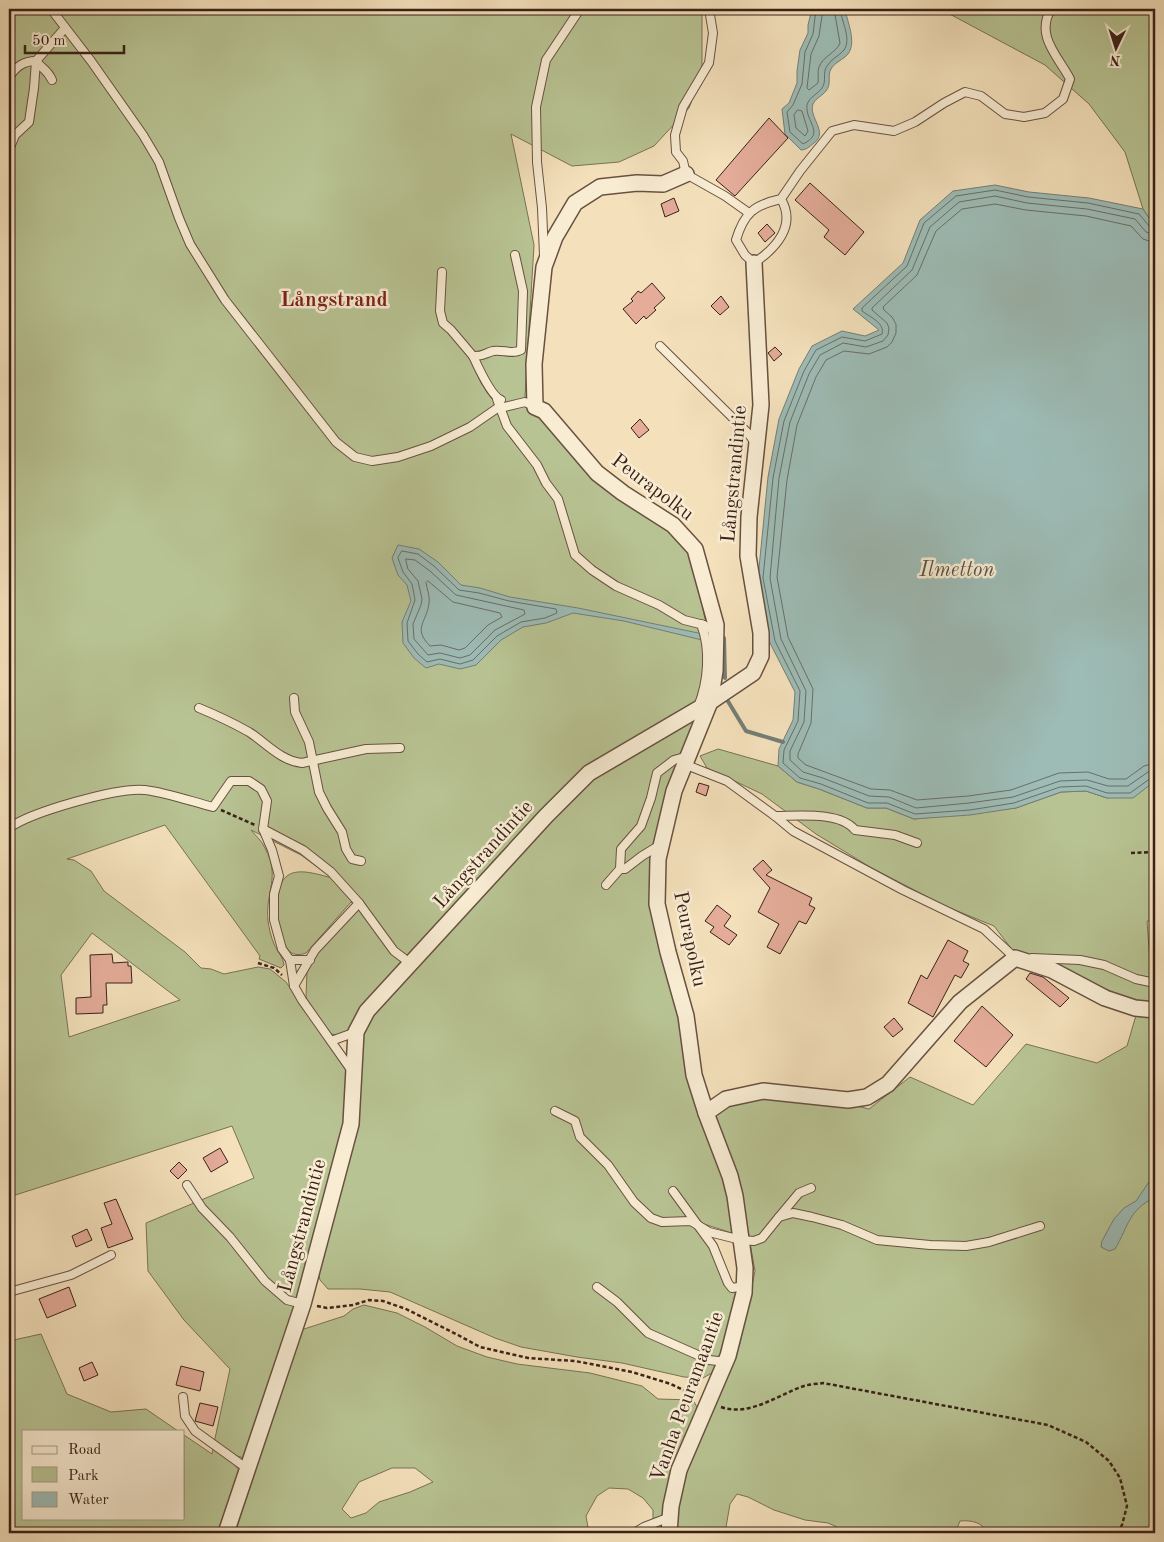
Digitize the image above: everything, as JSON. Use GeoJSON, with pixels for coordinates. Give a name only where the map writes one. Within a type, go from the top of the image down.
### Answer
{"type":"FeatureCollection","features":[{"type":"Feature","properties":{"kind":"street"},"geometry":{"type":"LineString","coordinates":[[535,407],[534,364],[544,267],[555,237],[575,203],[600,187],[637,183],[663,184],[686,174]]}},
{"type":"Feature","properties":{"kind":"street","name":"Långstrandintie"},"geometry":{"type":"LineString","coordinates":[[226,1533],[249,1470],[302,1304],[351,1124],[356,1032],[368,1011],[546,816],[589,773],[703,706],[752,673],[762,656],[761,633],[748,556],[749,517],[762,405],[754,263]]}},
{"type":"Feature","properties":{"kind":"street","name":"Peurapolku"},"geometry":{"type":"LineString","coordinates":[[535,407],[544,411],[597,474],[623,493],[673,524],[696,549],[716,625],[715,671],[674,791],[658,859],[657,904],[686,1016],[694,1074],[706,1113]]}},
{"type":"Feature","properties":{"kind":"street"},"geometry":{"type":"LineString","coordinates":[[706,1113],[726,1099],[763,1091],[848,1100],[867,1097],[888,1084],[960,1002],[1015,958],[1052,970],[1105,998],[1135,1008],[1155,1010]]}},
{"type":"Feature","properties":{"kind":"street","name":"Vanha Peuramaantie"},"geometry":{"type":"LineString","coordinates":[[669,1533],[671,1506],[679,1470],[726,1362],[739,1317],[745,1286],[746,1268],[735,1196],[730,1176],[706,1113]]}},
{"type":"Feature","properties":{"kind":"lane"},"geometry":{"type":"LineString","coordinates":[[51,9],[143,134],[159,162],[190,244],[225,300],[336,442],[355,456],[372,461],[398,457],[439,443],[470,427],[496,409],[525,402],[535,407]]}},
{"type":"Feature","properties":{"kind":"lane"},"geometry":{"type":"LineString","coordinates":[[544,267],[542,208],[537,162],[536,107],[546,60],[580,9]]}},
{"type":"Feature","properties":{"kind":"lane"},"geometry":{"type":"LineString","coordinates":[[709,9],[713,33],[710,63],[683,107],[675,135],[676,152],[683,161],[686,174],[725,196],[749,213]]}},
{"type":"Feature","properties":{"kind":"lane"},"geometry":{"type":"LineString","coordinates":[[781,199],[784,205],[786,222],[781,238],[769,253],[754,263],[745,255],[736,240],[740,225],[749,213],[763,203],[781,199],[800,171],[832,131],[854,126],[894,131],[915,122],[965,92],[981,96],[1005,114],[1024,117],[1045,113],[1063,99],[1070,79],[1061,62],[1049,47],[1046,32],[1049,13],[1052,9]]}},
{"type":"Feature","properties":{"kind":"lane"},"geometry":{"type":"LineString","coordinates":[[9,150],[16,135],[29,122],[36,61],[65,28]]}},
{"type":"Feature","properties":{"kind":"lane"},"geometry":{"type":"LineString","coordinates":[[9,77],[15,68],[28,61],[36,61]]}},
{"type":"Feature","properties":{"kind":"lane"},"geometry":{"type":"LineString","coordinates":[[36,61],[39,66],[49,72],[52,80]]}},
{"type":"Feature","properties":{"kind":"lane"},"geometry":{"type":"LineString","coordinates":[[474,356],[481,357],[492,351],[517,352],[521,350],[523,291],[515,255]]}},
{"type":"Feature","properties":{"kind":"lane"},"geometry":{"type":"LineString","coordinates":[[442,272],[440,310],[444,323],[474,356],[477,367],[497,399],[506,426],[537,465],[546,483],[558,499],[575,555],[592,570],[616,586],[659,605],[684,620],[701,624],[716,632]]}},
{"type":"Feature","properties":{"kind":"lane"},"geometry":{"type":"LineString","coordinates":[[660,346],[748,433],[757,447]]}},
{"type":"Feature","properties":{"kind":"lane"},"geometry":{"type":"LineString","coordinates":[[497,399],[508,404],[516,404]]}},
{"type":"Feature","properties":{"kind":"lane"},"geometry":{"type":"LineString","coordinates":[[701,624],[707,646],[707,669],[700,701],[703,706]]}},
{"type":"Feature","properties":{"kind":"lane"},"geometry":{"type":"LineString","coordinates":[[294,698],[295,712],[309,742],[319,792],[342,832],[346,849],[352,859],[361,861]]}},
{"type":"Feature","properties":{"kind":"lane"},"geometry":{"type":"LineString","coordinates":[[199,708],[227,720],[292,762],[302,763],[366,749],[400,748]]}},
{"type":"Feature","properties":{"kind":"lane"},"geometry":{"type":"LineString","coordinates":[[606,884],[620,869],[621,849],[641,826],[657,773],[674,760],[686,760],[727,781],[793,831],[903,890],[984,929],[1015,958],[1080,960],[1104,965],[1136,979],[1155,984]]}},
{"type":"Feature","properties":{"kind":"lane"},"geometry":{"type":"LineString","coordinates":[[9,828],[18,821],[122,790],[143,790],[165,794],[212,807],[231,782],[249,781],[261,789],[267,801],[264,829],[279,876],[274,894],[274,920],[282,949],[290,960],[294,986],[353,1072]]}},
{"type":"Feature","properties":{"kind":"lane"},"geometry":{"type":"LineString","coordinates":[[775,816],[824,817],[842,820],[855,830],[895,835],[917,843]]}},
{"type":"Feature","properties":{"kind":"lane"},"geometry":{"type":"LineString","coordinates":[[264,829],[303,850],[324,867],[359,903],[394,950],[410,963]]}},
{"type":"Feature","properties":{"kind":"lane"},"geometry":{"type":"LineString","coordinates":[[620,869],[625,869],[662,844]]}},
{"type":"Feature","properties":{"kind":"lane"},"geometry":{"type":"LineString","coordinates":[[294,986],[315,950],[359,903]]}},
{"type":"Feature","properties":{"kind":"lane"},"geometry":{"type":"LineString","coordinates":[[290,960],[310,960]]}},
{"type":"Feature","properties":{"kind":"lane"},"geometry":{"type":"LineString","coordinates":[[331,1041],[356,1032]]}},
{"type":"Feature","properties":{"kind":"lane"},"geometry":{"type":"LineString","coordinates":[[555,1111],[575,1121],[580,1136],[608,1165],[634,1202],[651,1218],[662,1222],[691,1221],[709,1232],[741,1240],[754,1241],[762,1238],[798,1193],[811,1188]]}},
{"type":"Feature","properties":{"kind":"lane"},"geometry":{"type":"LineString","coordinates":[[187,1185],[202,1208],[230,1237],[265,1280],[287,1300],[302,1304]]}},
{"type":"Feature","properties":{"kind":"lane"},"geometry":{"type":"LineString","coordinates":[[673,1191],[713,1246],[728,1283],[732,1288],[745,1286]]}},
{"type":"Feature","properties":{"kind":"lane"},"geometry":{"type":"LineString","coordinates":[[779,1217],[793,1213],[812,1217],[842,1225],[877,1240],[966,1246],[989,1242],[1040,1226]]}},
{"type":"Feature","properties":{"kind":"lane"},"geometry":{"type":"LineString","coordinates":[[9,1292],[71,1275],[111,1256]]}},
{"type":"Feature","properties":{"kind":"lane"},"geometry":{"type":"LineString","coordinates":[[598,1288],[617,1302],[648,1333],[709,1360],[726,1362]]}},
{"type":"Feature","properties":{"kind":"lane"},"geometry":{"type":"LineString","coordinates":[[183,1396],[185,1416],[194,1431],[249,1470]]}},
{"type":"Feature","properties":{"kind":"lane"},"geometry":{"type":"LineString","coordinates":[[634,1533],[670,1517]]}},
{"type":"Feature","properties":{"kind":"path"},"geometry":{"type":"LineString","coordinates":[[212,807],[264,829]]}},
{"type":"Feature","properties":{"kind":"path"},"geometry":{"type":"LineString","coordinates":[[1131,853],[1155,852]]}},
{"type":"Feature","properties":{"kind":"path"},"geometry":{"type":"LineString","coordinates":[[258,963],[274,968],[294,986]]}},
{"type":"Feature","properties":{"kind":"path"},"geometry":{"type":"LineString","coordinates":[[302,1304],[327,1308],[353,1305],[369,1300],[383,1301],[406,1309],[458,1334],[480,1347],[528,1358],[576,1362],[632,1372],[671,1384],[708,1403],[727,1409],[740,1410],[764,1404],[804,1386],[823,1383],[1048,1425],[1086,1442],[1109,1461],[1120,1478],[1127,1506],[1122,1524],[1117,1533]]}},
{"type":"Feature","properties":{"kind":"green space"},"geometry":{"type":"Polygon","coordinates":[[[9,9],[702,9],[702,74],[689,108],[654,146],[619,162],[572,166],[511,134],[534,245],[525,396],[528,410],[543,420],[583,467],[617,499],[664,527],[688,553],[696,574],[711,649],[711,669],[687,747],[654,840],[652,870],[692,1092],[727,1181],[735,1234],[701,1223],[725,1282],[742,1289],[719,1369],[703,1378],[684,1377],[622,1363],[521,1347],[495,1338],[390,1292],[360,1289],[328,1289],[320,1280],[317,1268],[359,1113],[350,1031],[342,1035],[328,1034],[307,1005],[307,971],[314,957],[355,911],[359,910],[351,902],[306,953],[297,954],[290,952],[284,944],[279,924],[278,901],[282,882],[287,876],[297,872],[309,872],[332,878],[301,855],[251,830],[264,845],[272,868],[268,921],[275,947],[284,965],[281,968],[259,959],[260,956],[165,825],[67,859],[74,860],[91,871],[104,891],[185,952],[201,968],[211,969],[224,974],[258,967],[270,969],[286,982],[349,1075],[346,1120],[300,1302],[244,1458],[214,1443],[230,1369],[184,1320],[148,1271],[146,1223],[254,1178],[232,1126],[9,1197],[9,9]],[[92,933],[61,975],[69,1037],[180,1000],[92,933]]]}},
{"type":"Feature","properties":{"kind":"green space"},"geometry":{"type":"Polygon","coordinates":[[[936,9],[1155,9],[1155,227],[1143,209],[1125,152],[1089,104],[1045,65],[944,11],[936,9]]]}},
{"type":"Feature","properties":{"kind":"green space"},"geometry":{"type":"Polygon","coordinates":[[[718,749],[778,766],[797,782],[867,808],[886,808],[914,819],[1016,808],[1061,792],[1086,791],[1107,798],[1148,786],[1155,781],[1155,921],[1147,921],[1153,1002],[1130,1000],[1073,974],[1013,951],[994,926],[945,906],[870,867],[816,834],[762,794],[707,768],[700,756],[718,749]]]}},
{"type":"Feature","properties":{"kind":"green space"},"geometry":{"type":"Polygon","coordinates":[[[1137,1012],[1155,1015],[1155,1533],[987,1533],[980,1524],[972,1521],[960,1521],[955,1533],[837,1533],[837,1527],[828,1523],[805,1520],[774,1510],[748,1497],[737,1494],[730,1504],[725,1533],[675,1533],[684,1474],[723,1388],[740,1343],[755,1271],[739,1183],[713,1119],[727,1105],[770,1096],[841,1102],[869,1109],[910,1077],[973,1105],[1026,1044],[1097,1063],[1127,1046],[1137,1012]]]}},
{"type":"Feature","properties":{"kind":"green space"},"geometry":{"type":"Polygon","coordinates":[[[364,1305],[397,1313],[457,1346],[487,1357],[517,1364],[590,1373],[642,1386],[658,1399],[693,1400],[697,1407],[697,1416],[667,1514],[653,1519],[653,1510],[643,1498],[628,1489],[609,1488],[597,1496],[586,1516],[589,1533],[235,1533],[301,1330],[344,1316],[353,1309],[364,1305]],[[392,1468],[359,1482],[342,1509],[351,1518],[366,1513],[379,1502],[433,1482],[415,1468],[392,1468]]]}},
{"type":"Feature","properties":{"kind":"green space"},"geometry":{"type":"Polygon","coordinates":[[[41,1334],[67,1394],[111,1412],[146,1409],[177,1430],[22,1430],[22,1520],[185,1520],[185,1436],[212,1454],[213,1449],[232,1462],[240,1471],[224,1533],[9,1533],[9,1341],[41,1334]]]}},
{"type":"Feature","properties":{"kind":"green space"},"geometry":{"type":"Polygon","coordinates":[[[664,1524],[664,1533],[639,1533],[654,1526],[664,1524]]]}},
{"type":"Feature","properties":{"kind":"water"},"geometry":{"type":"Polygon","coordinates":[[[812,9],[845,9],[852,44],[848,54],[831,69],[828,88],[825,93],[815,100],[813,104],[813,114],[819,129],[818,139],[808,148],[801,150],[785,134],[782,109],[789,103],[797,83],[800,50],[808,33],[812,9]]]}},
{"type":"Feature","properties":{"kind":"water","name":"Ilmetton"},"geometry":{"type":"Polygon","coordinates":[[[995,185],[1029,192],[1089,198],[1143,209],[1155,227],[1155,781],[1133,798],[1107,798],[1086,791],[1061,792],[1016,808],[970,815],[914,819],[886,808],[867,808],[797,782],[778,766],[779,749],[793,720],[795,692],[770,643],[758,578],[768,477],[779,419],[799,369],[812,346],[842,331],[865,336],[879,330],[853,309],[903,263],[920,220],[953,191],[995,185]]]}},
{"type":"Feature","properties":{"kind":"water"},"geometry":{"type":"Polygon","coordinates":[[[398,545],[419,549],[438,562],[461,585],[480,588],[510,597],[578,608],[703,634],[702,640],[624,621],[573,613],[546,623],[523,627],[501,640],[476,665],[460,669],[439,664],[426,668],[414,658],[403,643],[402,622],[411,601],[407,585],[398,575],[392,558],[398,545]]]}},
{"type":"Feature","properties":{"kind":"water"},"geometry":{"type":"Polygon","coordinates":[[[1155,1173],[1155,1197],[1134,1213],[1115,1249],[1109,1251],[1101,1247],[1102,1241],[1114,1219],[1124,1208],[1136,1201],[1155,1173]]]}},
{"type":"Feature","properties":{"kind":"building"},"geometry":{"type":"Polygon","coordinates":[[[769,118],[788,138],[735,196],[716,180],[769,118]]]}},
{"type":"Feature","properties":{"kind":"building"},"geometry":{"type":"Polygon","coordinates":[[[810,183],[864,232],[845,255],[824,237],[829,230],[795,200],[810,183]]]}},
{"type":"Feature","properties":{"kind":"building"},"geometry":{"type":"Polygon","coordinates":[[[674,198],[679,211],[665,217],[661,204],[674,198]]]}},
{"type":"Feature","properties":{"kind":"building"},"geometry":{"type":"Polygon","coordinates":[[[767,224],[775,233],[765,242],[758,233],[767,224]]]}},
{"type":"Feature","properties":{"kind":"building"},"geometry":{"type":"Polygon","coordinates":[[[652,283],[665,298],[646,319],[644,316],[636,324],[623,309],[633,301],[631,299],[638,291],[641,293],[652,283]]]}},
{"type":"Feature","properties":{"kind":"building"},"geometry":{"type":"Polygon","coordinates":[[[721,296],[729,307],[720,315],[711,306],[721,296]]]}},
{"type":"Feature","properties":{"kind":"building"},"geometry":{"type":"Polygon","coordinates":[[[775,347],[782,354],[774,361],[768,353],[775,347]]]}},
{"type":"Feature","properties":{"kind":"building"},"geometry":{"type":"Polygon","coordinates":[[[640,419],[649,430],[639,438],[631,428],[640,419]]]}},
{"type":"Feature","properties":{"kind":"building"},"geometry":{"type":"Polygon","coordinates":[[[699,783],[709,786],[706,796],[696,792],[699,783]]]}},
{"type":"Feature","properties":{"kind":"building"},"geometry":{"type":"Polygon","coordinates":[[[763,860],[772,870],[766,875],[812,898],[809,905],[815,908],[806,924],[799,921],[780,954],[767,947],[779,924],[758,912],[770,888],[753,869],[763,860]]]}},
{"type":"Feature","properties":{"kind":"building"},"geometry":{"type":"Polygon","coordinates":[[[717,905],[731,916],[724,926],[737,935],[729,945],[710,932],[714,927],[705,921],[717,905]]]}},
{"type":"Feature","properties":{"kind":"building"},"geometry":{"type":"Polygon","coordinates":[[[948,940],[968,951],[963,961],[969,964],[961,978],[955,975],[933,1017],[908,1003],[921,975],[927,979],[948,940]]]}},
{"type":"Feature","properties":{"kind":"building"},"geometry":{"type":"Polygon","coordinates":[[[112,954],[113,963],[128,962],[128,966],[131,966],[132,983],[106,983],[107,1005],[103,1005],[103,1013],[76,1014],[76,998],[91,997],[90,955],[112,954]]]}},
{"type":"Feature","properties":{"kind":"building"},"geometry":{"type":"Polygon","coordinates":[[[1030,973],[1043,977],[1069,998],[1060,1007],[1026,979],[1030,973]]]}},
{"type":"Feature","properties":{"kind":"building"},"geometry":{"type":"Polygon","coordinates":[[[982,1006],[1013,1035],[986,1067],[954,1041],[982,1006]]]}},
{"type":"Feature","properties":{"kind":"building"},"geometry":{"type":"Polygon","coordinates":[[[894,1018],[903,1029],[893,1037],[884,1027],[894,1018]]]}},
{"type":"Feature","properties":{"kind":"building"},"geometry":{"type":"Polygon","coordinates":[[[220,1148],[228,1162],[211,1172],[203,1158],[220,1148]]]}},
{"type":"Feature","properties":{"kind":"building"},"geometry":{"type":"Polygon","coordinates":[[[179,1162],[187,1170],[178,1179],[170,1171],[179,1162]]]}},
{"type":"Feature","properties":{"kind":"building"},"geometry":{"type":"Polygon","coordinates":[[[116,1199],[133,1239],[108,1248],[101,1228],[112,1224],[104,1203],[116,1199]]]}},
{"type":"Feature","properties":{"kind":"building"},"geometry":{"type":"Polygon","coordinates":[[[87,1229],[92,1240],[76,1247],[72,1236],[87,1229]]]}},
{"type":"Feature","properties":{"kind":"building"},"geometry":{"type":"Polygon","coordinates":[[[69,1287],[76,1306],[47,1318],[39,1299],[69,1287]]]}},
{"type":"Feature","properties":{"kind":"building"},"geometry":{"type":"Polygon","coordinates":[[[92,1362],[98,1375],[84,1381],[79,1368],[92,1362]]]}},
{"type":"Feature","properties":{"kind":"building"},"geometry":{"type":"Polygon","coordinates":[[[181,1366],[204,1372],[200,1391],[176,1385],[181,1366]]]}},
{"type":"Feature","properties":{"kind":"building"},"geometry":{"type":"Polygon","coordinates":[[[200,1403],[218,1407],[213,1426],[195,1421],[200,1403]]]}},
{"type":"Feature","properties":{"kind":"waterway"},"geometry":{"type":"LineString","coordinates":[[724,638],[725,678]]}},
{"type":"Feature","properties":{"kind":"waterway"},"geometry":{"type":"LineString","coordinates":[[726,698],[746,731],[783,742]]}},
{"type":"Feature","properties":{"kind":"district","name":"Långstrand"},"geometry":{"type":"Point","coordinates":[334,300]}}]}
